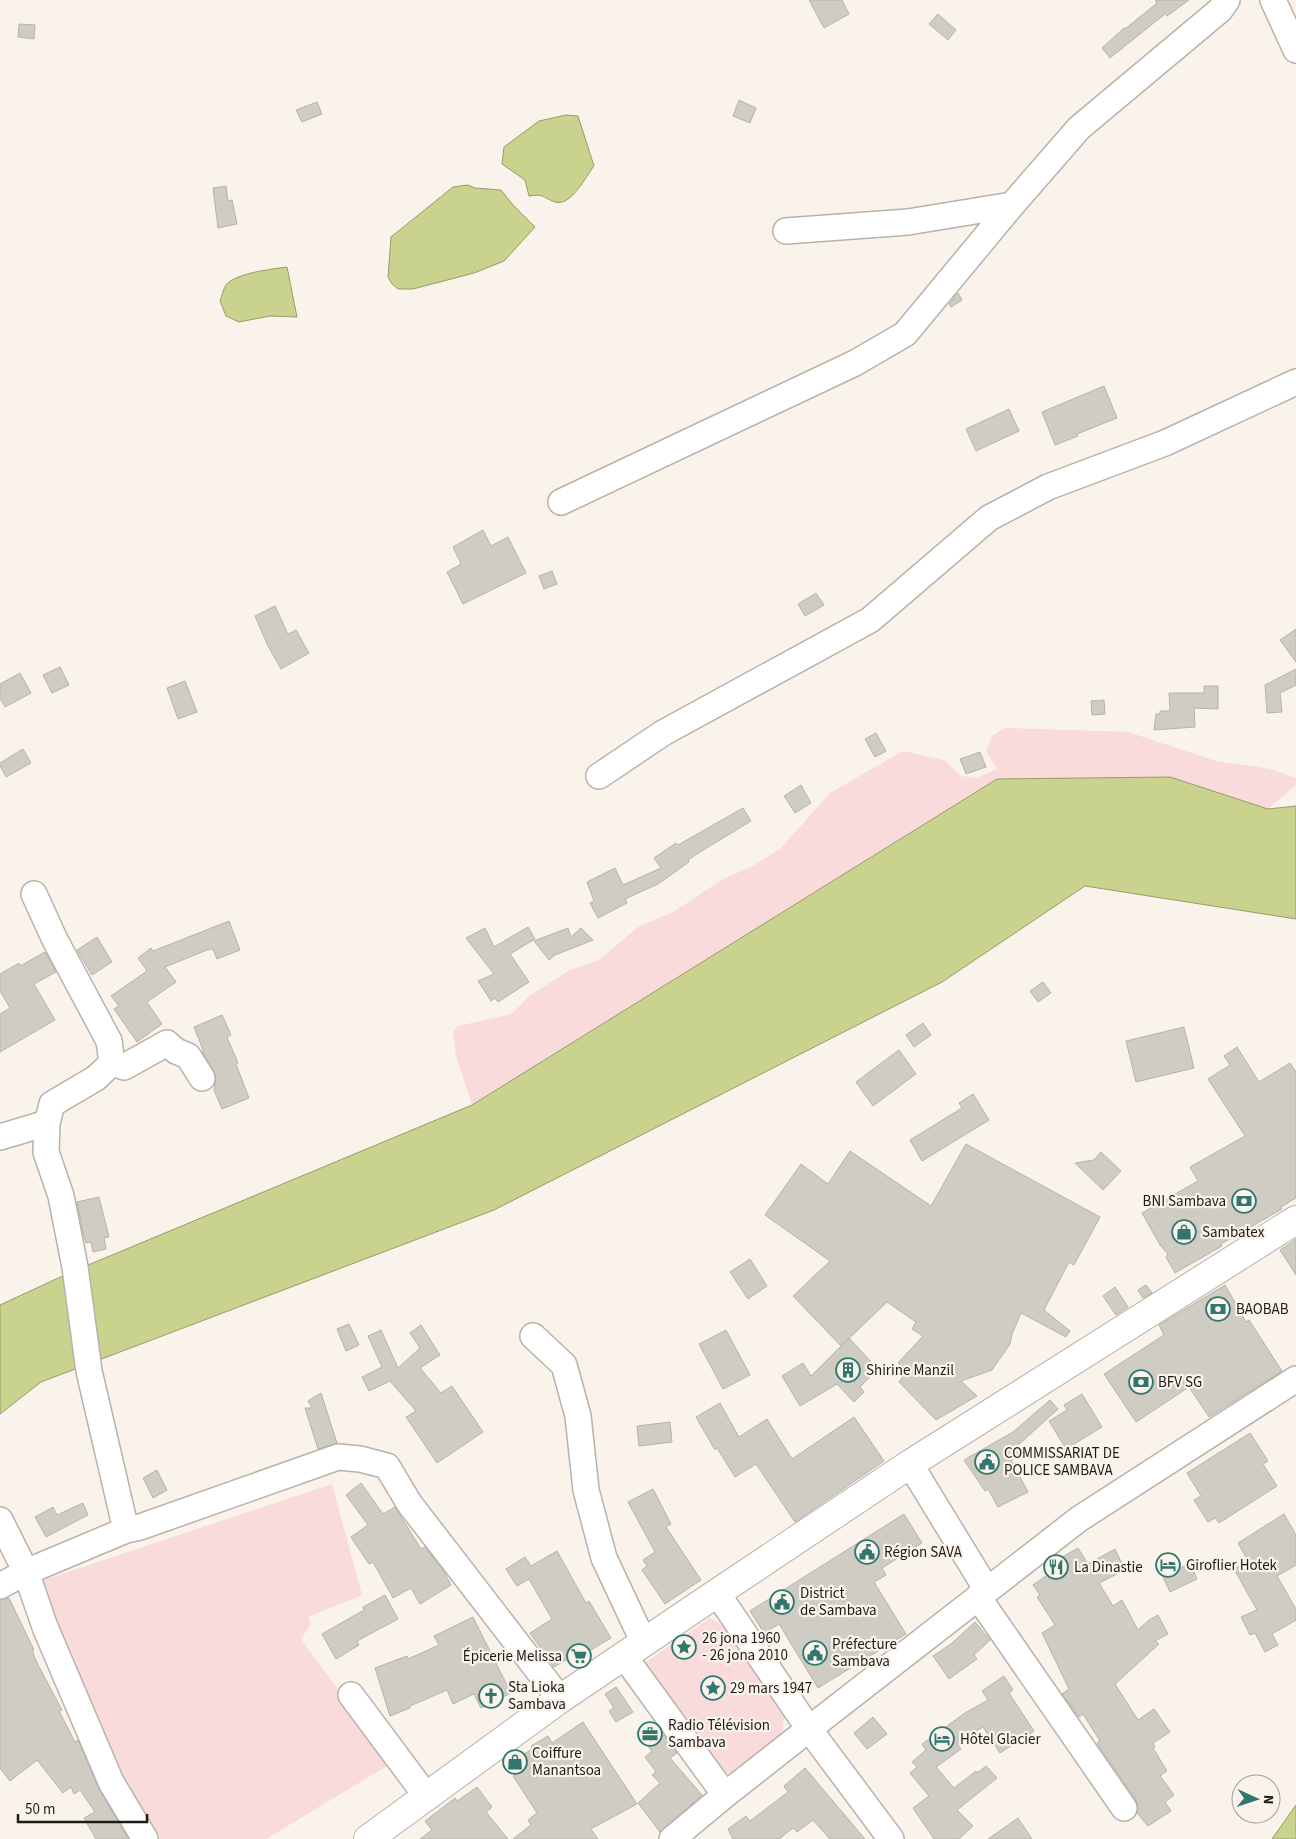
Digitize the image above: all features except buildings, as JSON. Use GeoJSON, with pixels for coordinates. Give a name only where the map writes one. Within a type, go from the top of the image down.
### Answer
{"type":"FeatureCollection","features":[{"type":"Feature","properties":{"kind":"main road"},"geometry":{"type":"LineString","coordinates":[[368,1839],[560,1699],[910,1464],[1296,1220]]}},
{"type":"Feature","properties":{"kind":"street"},"geometry":{"type":"LineString","coordinates":[[561,502],[855,363],[905,334],[1079,128],[1220,10],[1227,0]]}},
{"type":"Feature","properties":{"kind":"street"},"geometry":{"type":"LineString","coordinates":[[1272,0],[1296,50]]}},
{"type":"Feature","properties":{"kind":"street"},"geometry":{"type":"LineString","coordinates":[[786,231],[908,222],[1012,205]]}},
{"type":"Feature","properties":{"kind":"street"},"geometry":{"type":"LineString","coordinates":[[599,776],[663,733],[870,620],[989,518],[1048,487],[1165,443],[1296,382]]}},
{"type":"Feature","properties":{"kind":"street"},"geometry":{"type":"LineString","coordinates":[[34,894],[55,940],[109,1042],[112,1063]]}},
{"type":"Feature","properties":{"kind":"street"},"geometry":{"type":"LineString","coordinates":[[112,1063],[124,1067],[167,1042],[176,1051],[188,1056],[202,1078]]}},
{"type":"Feature","properties":{"kind":"street"},"geometry":{"type":"LineString","coordinates":[[112,1063],[96,1078],[52,1104],[47,1122],[46,1152],[61,1196],[75,1267],[90,1371],[126,1530]]}},
{"type":"Feature","properties":{"kind":"street"},"geometry":{"type":"LineString","coordinates":[[0,1137],[47,1122]]}},
{"type":"Feature","properties":{"kind":"street"},"geometry":{"type":"LineString","coordinates":[[532,1336],[564,1365],[578,1416],[586,1490],[604,1558],[634,1650],[725,1794]]}},
{"type":"Feature","properties":{"kind":"street"},"geometry":{"type":"LineString","coordinates":[[672,1839],[725,1794],[1079,1519],[1296,1380]]}},
{"type":"Feature","properties":{"kind":"street"},"geometry":{"type":"LineString","coordinates":[[0,1586],[26,1572],[126,1530],[140,1527],[338,1457],[360,1458],[387,1466],[409,1503],[560,1699]]}},
{"type":"Feature","properties":{"kind":"street"},"geometry":{"type":"LineString","coordinates":[[910,1464],[982,1594],[1124,1808]]}},
{"type":"Feature","properties":{"kind":"street"},"geometry":{"type":"LineString","coordinates":[[0,1520],[26,1572],[45,1627],[111,1782],[145,1839]]}},
{"type":"Feature","properties":{"kind":"street"},"geometry":{"type":"LineString","coordinates":[[717,1593],[809,1729],[891,1839]]}},
{"type":"Feature","properties":{"kind":"street"},"geometry":{"type":"LineString","coordinates":[[351,1695],[427,1797]]}},
{"type":"Feature","properties":{"kind":"shaded area"},"geometry":{"type":"Polygon","coordinates":[[[566,115],[578,116],[594,166],[578,190],[567,200],[555,202],[541,196],[529,196],[525,180],[502,164],[504,147],[539,121],[566,115]]]}},
{"type":"Feature","properties":{"kind":"shaded area"},"geometry":{"type":"Polygon","coordinates":[[[468,185],[475,188],[501,190],[535,227],[504,261],[474,273],[413,289],[398,289],[388,277],[391,237],[453,187],[468,185]]]}},
{"type":"Feature","properties":{"kind":"shaded area"},"geometry":{"type":"Polygon","coordinates":[[[287,267],[297,317],[270,316],[239,322],[226,316],[220,301],[226,285],[237,277],[287,267]]]}},
{"type":"Feature","properties":{"kind":"shaded area"},"geometry":{"type":"Polygon","coordinates":[[[1005,728],[1128,732],[1216,761],[1271,769],[1296,778],[1296,785],[1268,809],[1170,777],[997,779],[472,1105],[456,1056],[453,1032],[458,1026],[512,1014],[529,996],[570,970],[599,960],[638,927],[675,911],[723,879],[751,867],[780,849],[830,793],[903,751],[944,760],[961,776],[976,778],[997,769],[986,751],[992,736],[1005,728]]]}},
{"type":"Feature","properties":{"kind":"shaded area"},"geometry":{"type":"Polygon","coordinates":[[[1170,777],[1268,809],[1296,806],[1296,919],[1085,886],[942,982],[494,1210],[41,1382],[0,1414],[0,1305],[69,1273],[472,1105],[997,779],[1170,777]]]}},
{"type":"Feature","properties":{"kind":"shaded area"},"geometry":{"type":"Polygon","coordinates":[[[332,1484],[362,1595],[308,1617],[311,1624],[301,1639],[392,1763],[266,1839],[150,1839],[35,1583],[332,1484]]]}},
{"type":"Feature","properties":{"kind":"shaded area"},"geometry":{"type":"Polygon","coordinates":[[[710,1618],[722,1625],[784,1716],[782,1735],[734,1775],[723,1772],[647,1677],[646,1662],[710,1618]]]}},
{"type":"Feature","properties":{"kind":"shaded area"},"geometry":{"type":"Polygon","coordinates":[[[1296,1805],[1296,1839],[1272,1839],[1296,1805]]]}},
{"type":"Feature","properties":{"kind":"place","name":"BNI Sambava"},"geometry":{"type":"Point","coordinates":[1244,1201]}},
{"type":"Feature","properties":{"kind":"place","name":"Sambatex"},"geometry":{"type":"Point","coordinates":[1184,1232]}},
{"type":"Feature","properties":{"kind":"place","name":"BAOBAB"},"geometry":{"type":"Point","coordinates":[1218,1309]}},
{"type":"Feature","properties":{"kind":"place","name":"Shirine Manzil"},"geometry":{"type":"Point","coordinates":[848,1370]}},
{"type":"Feature","properties":{"kind":"place","name":"BFV SG"},"geometry":{"type":"Point","coordinates":[1141,1382]}},
{"type":"Feature","properties":{"kind":"place","name":"COMMISSARIAT DE POLICE SAMBAVA"},"geometry":{"type":"Point","coordinates":[987,1462]}},
{"type":"Feature","properties":{"kind":"place","name":"Région SAVA"},"geometry":{"type":"Point","coordinates":[867,1552]}},
{"type":"Feature","properties":{"kind":"place","name":"Giroflier Hotek"},"geometry":{"type":"Point","coordinates":[1168,1565]}},
{"type":"Feature","properties":{"kind":"place","name":"La Dinastie"},"geometry":{"type":"Point","coordinates":[1056,1567]}},
{"type":"Feature","properties":{"kind":"place","name":"District de Sambava"},"geometry":{"type":"Point","coordinates":[782,1602]}},
{"type":"Feature","properties":{"kind":"place","name":"26 jona 1960 - 26 jona 2010"},"geometry":{"type":"Point","coordinates":[684,1647]}},
{"type":"Feature","properties":{"kind":"place","name":"Préfecture Sambava"},"geometry":{"type":"Point","coordinates":[815,1653]}},
{"type":"Feature","properties":{"kind":"place","name":"Épicerie Melissa"},"geometry":{"type":"Point","coordinates":[579,1656]}},
{"type":"Feature","properties":{"kind":"place","name":"29 mars 1947"},"geometry":{"type":"Point","coordinates":[713,1688]}},
{"type":"Feature","properties":{"kind":"place","name":"Sta Lioka Sambava"},"geometry":{"type":"Point","coordinates":[491,1696]}},
{"type":"Feature","properties":{"kind":"place","name":"Radio Télévision Sambava"},"geometry":{"type":"Point","coordinates":[650,1734]}},
{"type":"Feature","properties":{"kind":"place","name":"Hôtel Glacier"},"geometry":{"type":"Point","coordinates":[942,1739]}},
{"type":"Feature","properties":{"kind":"place","name":"Coiffure Manantsoa"},"geometry":{"type":"Point","coordinates":[515,1762]}}]}
